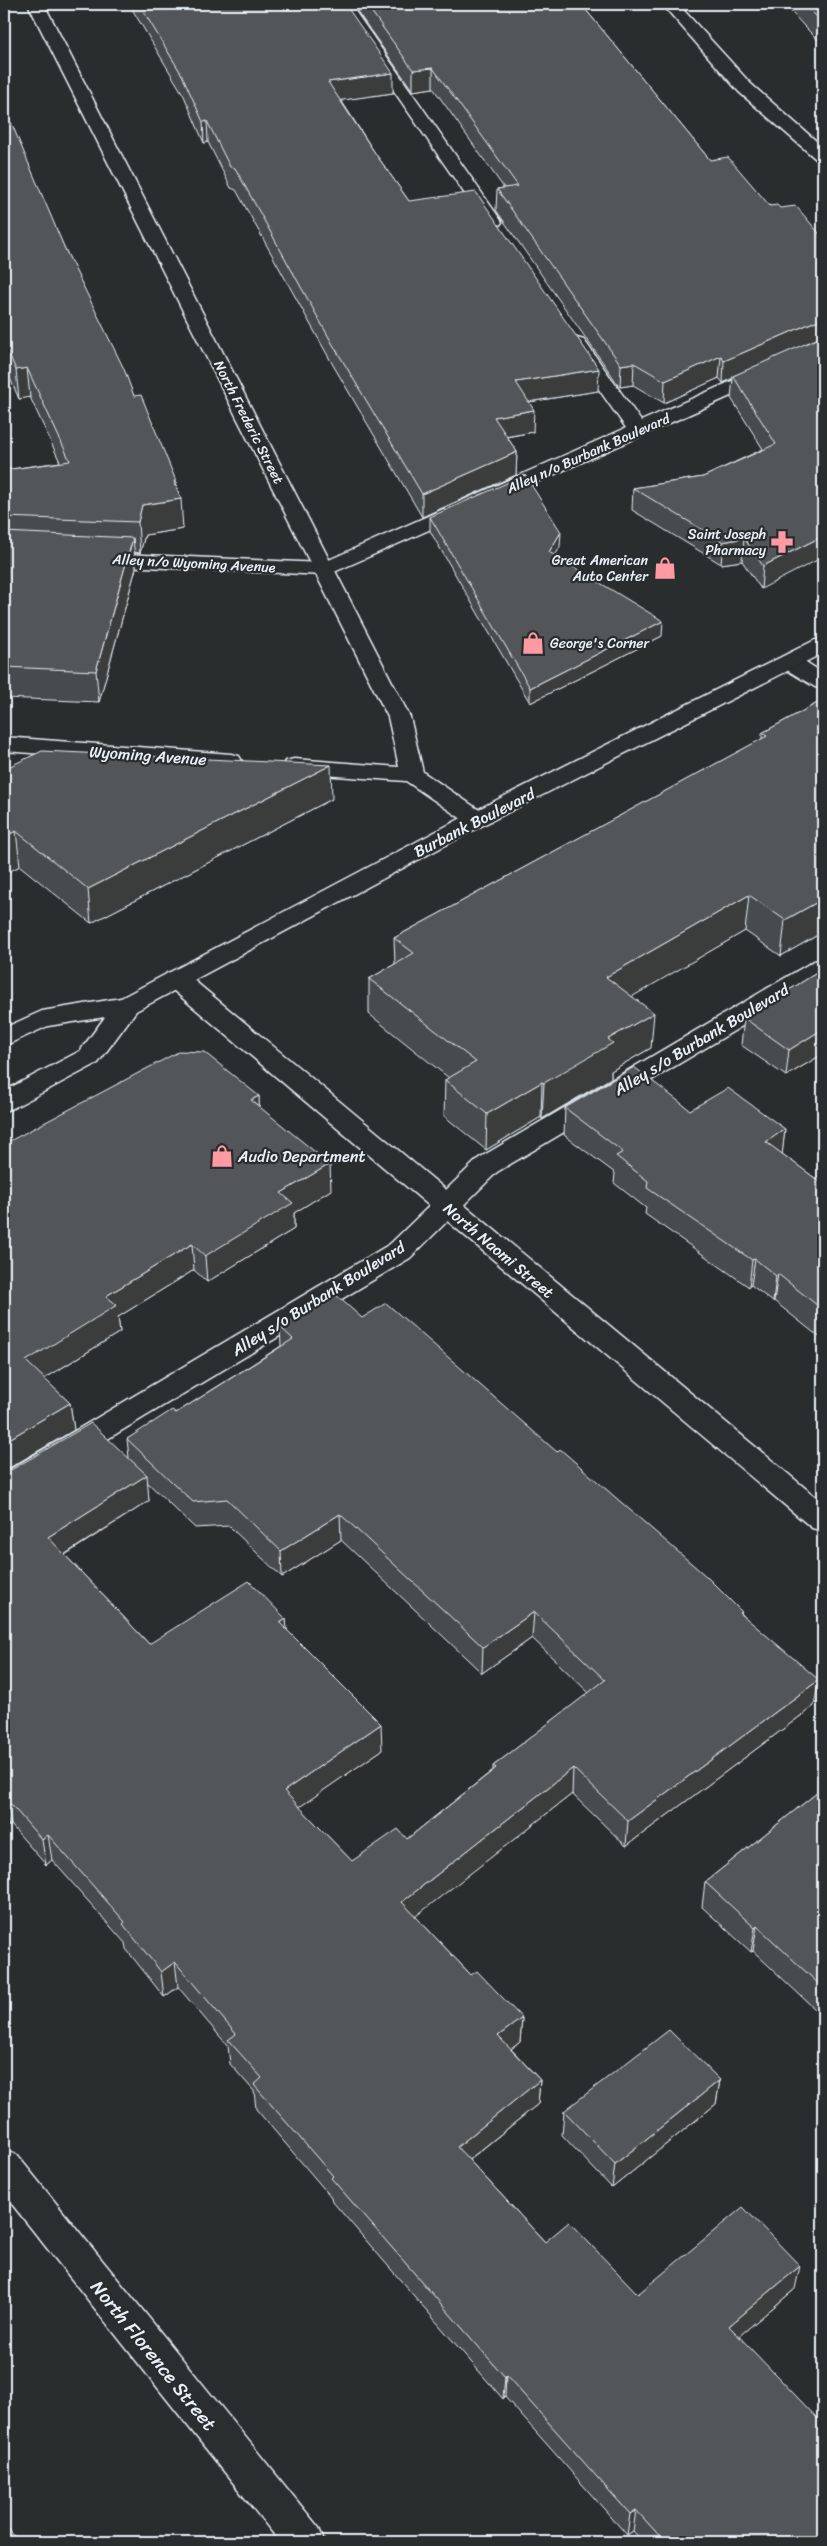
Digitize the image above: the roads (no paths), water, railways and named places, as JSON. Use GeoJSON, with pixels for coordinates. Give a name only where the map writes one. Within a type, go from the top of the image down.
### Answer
{"type":"FeatureCollection","features":[{"type":"Feature","properties":{"kind":"street","name":"North Frederic Street"},"geometry":{"type":"LineString","coordinates":[[36,4],[399,717],[412,775]]}},
{"type":"Feature","properties":{"kind":"street"},"geometry":{"type":"LineString","coordinates":[[342,4],[501,234]]}},
{"type":"Feature","properties":{"kind":"street"},"geometry":{"type":"LineString","coordinates":[[670,4],[745,88],[823,156]]}},
{"type":"Feature","properties":{"kind":"street"},"geometry":{"type":"LineString","coordinates":[[570,332],[638,431]]}},
{"type":"Feature","properties":{"kind":"street","name":"Alley n/o Burbank Boulevard"},"geometry":{"type":"LineString","coordinates":[[324,569],[823,348]]}},
{"type":"Feature","properties":{"kind":"street","name":"Alley n/o Wyoming Avenue"},"geometry":{"type":"LineString","coordinates":[[82,558],[324,569]]}},
{"type":"Feature","properties":{"kind":"street","name":"Burbank Boulevard"},"geometry":{"type":"LineString","coordinates":[[4,1038],[42,1019],[127,1005],[477,819],[823,645]]}},
{"type":"Feature","properties":{"kind":"street"},"geometry":{"type":"LineString","coordinates":[[790,662],[823,682]]}},
{"type":"Feature","properties":{"kind":"street","name":"Wyoming Avenue"},"geometry":{"type":"LineString","coordinates":[[8,746],[412,775]]}},
{"type":"Feature","properties":{"kind":"street"},"geometry":{"type":"LineString","coordinates":[[412,775],[477,819]]}},
{"type":"Feature","properties":{"kind":"street","name":"Alley s/o Burbank Boulevard"},"geometry":{"type":"LineString","coordinates":[[4,1487],[400,1251],[488,1165],[823,967]]}},
{"type":"Feature","properties":{"kind":"street","name":"North Naomi Street"},"geometry":{"type":"LineString","coordinates":[[176,979],[823,1520]]}},
{"type":"Feature","properties":{"kind":"street","name":"Burbank Boulevard"},"geometry":{"type":"LineString","coordinates":[[4,1102],[89,1057],[127,1005]]}},
{"type":"Feature","properties":{"kind":"street","name":"North Florence Street"},"geometry":{"type":"LineString","coordinates":[[4,2167],[305,2542]]}},
{"type":"Feature","properties":{"kind":"place","name":"Saint Joseph Pharmacy"},"geometry":{"type":"Point","coordinates":[782,542]}},
{"type":"Feature","properties":{"kind":"place","name":"Great American Auto Center"},"geometry":{"type":"Point","coordinates":[665,568]}},
{"type":"Feature","properties":{"kind":"place","name":"George's Corner"},"geometry":{"type":"Point","coordinates":[533,643]}},
{"type":"Feature","properties":{"kind":"place","name":"Audio Department"},"geometry":{"type":"Point","coordinates":[222,1156]}}]}
